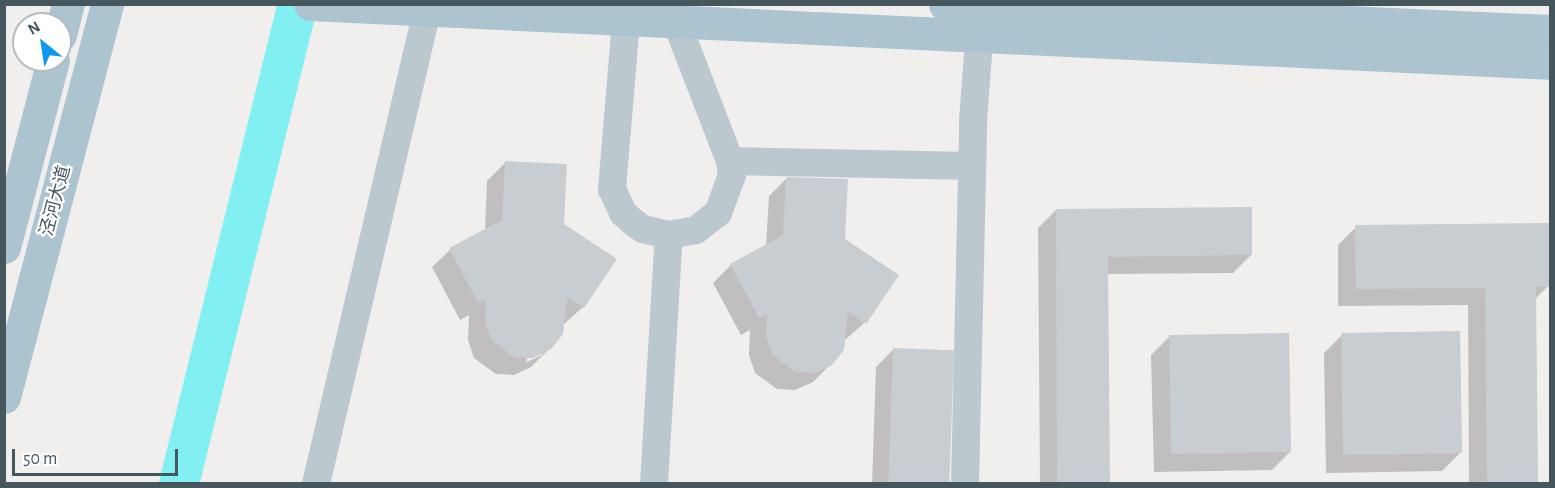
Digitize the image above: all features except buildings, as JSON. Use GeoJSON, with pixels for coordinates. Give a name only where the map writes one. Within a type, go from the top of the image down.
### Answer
{"type":"FeatureCollection","features":[{"type":"Feature","properties":{"kind":"main road","name":"泾河大道"},"geometry":{"type":"LineString","coordinates":[[4,397],[107,4]]}},
{"type":"Feature","properties":{"kind":"main road"},"geometry":{"type":"LineString","coordinates":[[310,4],[1042,42],[1551,63]]}},
{"type":"Feature","properties":{"kind":"main road"},"geometry":{"type":"LineString","coordinates":[[945,4],[1551,32]]}},
{"type":"Feature","properties":{"kind":"main road"},"geometry":{"type":"LineString","coordinates":[[4,247],[51,72]]}},
{"type":"Feature","properties":{"kind":"street"},"geometry":{"type":"LineString","coordinates":[[965,483],[972,166],[981,6]]}},
{"type":"Feature","properties":{"kind":"street"},"geometry":{"type":"LineString","coordinates":[[1042,42],[1045,7]]}},
{"type":"Feature","properties":{"kind":"street"},"geometry":{"type":"LineString","coordinates":[[316,483],[427,9]]}},
{"type":"Feature","properties":{"kind":"street"},"geometry":{"type":"LineString","coordinates":[[626,22],[612,189],[633,222],[644,229],[669,236],[696,230],[718,213],[730,189],[730,161],[677,24]]}},
{"type":"Feature","properties":{"kind":"street"},"geometry":{"type":"LineString","coordinates":[[730,161],[972,166]]}},
{"type":"Feature","properties":{"kind":"street"},"geometry":{"type":"LineString","coordinates":[[654,483],[669,236]]}},
{"type":"Feature","properties":{"kind":"waterway"},"geometry":{"type":"LineString","coordinates":[[179,484],[298,4]]}}]}
